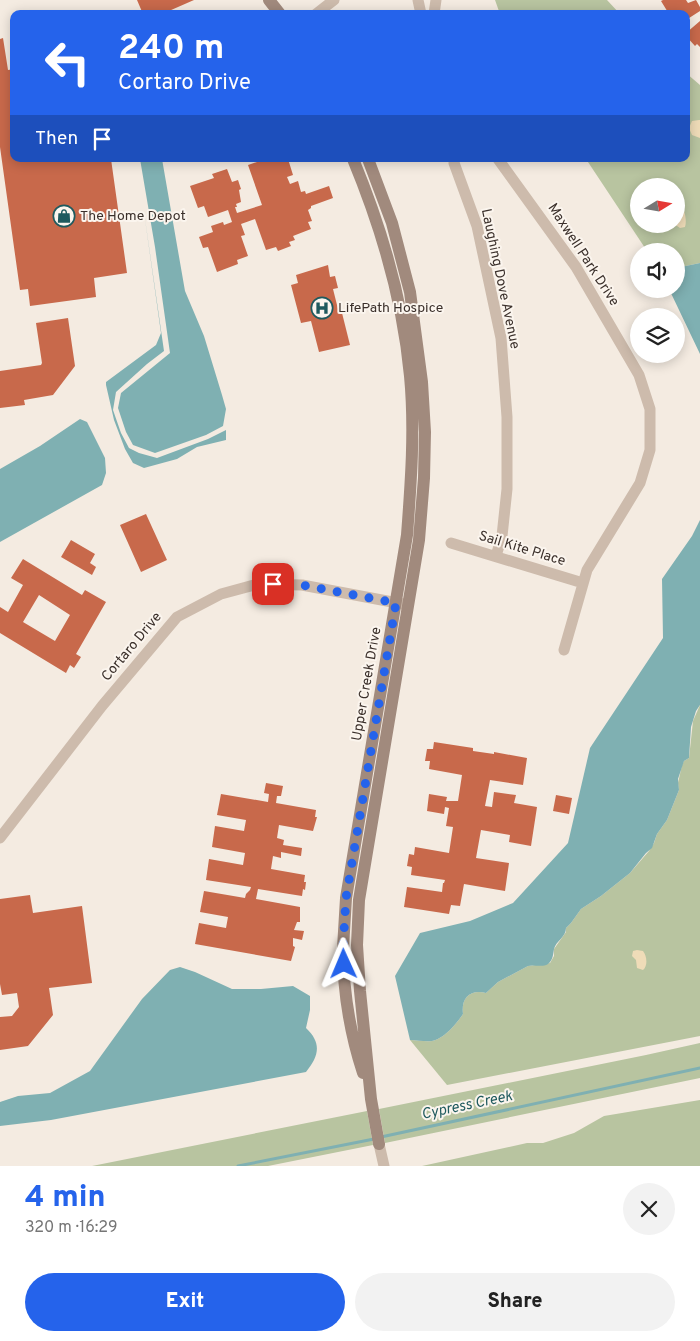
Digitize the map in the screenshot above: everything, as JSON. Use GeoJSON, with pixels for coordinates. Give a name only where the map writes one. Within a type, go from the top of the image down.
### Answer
{"type":"FeatureCollection","features":[{"type":"Feature","properties":{"kind":"street"},"geometry":{"type":"LineString","coordinates":[[269,0],[277,10]]}},
{"type":"Feature","properties":{"kind":"street"},"geometry":{"type":"LineString","coordinates":[[321,10],[334,0]]}},
{"type":"Feature","properties":{"kind":"street","name":"Upper Creek Drive"},"geometry":{"type":"LineString","coordinates":[[354,162],[380,228],[390,266],[406,341],[410,377],[412,431],[411,479],[402,603],[359,900],[357,954],[371,1099],[384,1166]]}},
{"type":"Feature","properties":{"kind":"street","name":"Upper Creek Drive"},"geometry":{"type":"LineString","coordinates":[[369,162],[392,223],[404,263],[412,302],[422,382],[425,432],[424,478],[419,540],[402,603]]}},
{"type":"Feature","properties":{"kind":"street","name":"Laughing Dove Avenue"},"geometry":{"type":"LineString","coordinates":[[454,162],[477,226],[500,338],[507,417],[507,489],[502,536],[496,556]]}},
{"type":"Feature","properties":{"kind":"street","name":"Maxwell Park Drive"},"geometry":{"type":"LineString","coordinates":[[500,162],[576,266],[639,375],[650,409],[650,450],[640,484],[587,570],[564,650]]}},
{"type":"Feature","properties":{"kind":"street","name":"Sail Kite Place"},"geometry":{"type":"LineString","coordinates":[[451,543],[583,583]]}},
{"type":"Feature","properties":{"kind":"street","name":"Cortaro Drive"},"geometry":{"type":"LineString","coordinates":[[0,838],[102,706],[177,616],[222,594],[258,584],[302,585],[402,603]]}},
{"type":"Feature","properties":{"kind":"green space"},"geometry":{"type":"Polygon","coordinates":[[[495,0],[607,0],[616,10],[499,10],[495,0]]]}},
{"type":"Feature","properties":{"kind":"green space"},"geometry":{"type":"Polygon","coordinates":[[[690,76],[700,85],[700,263],[685,266],[685,243],[642,243],[635,233],[685,233],[685,178],[630,178],[630,225],[588,162],[690,162],[690,76]]]}},
{"type":"Feature","properties":{"kind":"green space"},"geometry":{"type":"Polygon","coordinates":[[[700,705],[700,1036],[447,1085],[410,1040],[437,1040],[454,1026],[463,1014],[465,999],[468,996],[475,992],[486,993],[498,982],[528,966],[550,963],[554,956],[554,949],[566,932],[566,928],[581,909],[630,873],[649,851],[657,834],[667,820],[679,790],[678,783],[682,765],[689,758],[693,721],[700,705]]]}},
{"type":"Feature","properties":{"kind":"green space"},"geometry":{"type":"Polygon","coordinates":[[[700,1043],[700,1078],[385,1143],[379,1109],[700,1043]]]}},
{"type":"Feature","properties":{"kind":"green space"},"geometry":{"type":"Polygon","coordinates":[[[700,1100],[700,1166],[422,1166],[527,1143],[543,1143],[574,1133],[604,1116],[700,1100]]]}},
{"type":"Feature","properties":{"kind":"green space"},"geometry":{"type":"Polygon","coordinates":[[[367,1111],[373,1145],[268,1166],[92,1166],[367,1111]]]}},
{"type":"Feature","properties":{"kind":"sand"},"geometry":{"type":"Polygon","coordinates":[[[700,120],[700,138],[692,135],[690,126],[692,121],[700,120]]]}},
{"type":"Feature","properties":{"kind":"sand"},"geometry":{"type":"Polygon","coordinates":[[[633,951],[643,951],[645,956],[646,964],[643,970],[637,968],[636,960],[632,956],[633,951]]]}},
{"type":"Feature","properties":{"kind":"water"},"geometry":{"type":"Polygon","coordinates":[[[141,162],[163,162],[185,291],[204,336],[226,409],[223,426],[206,435],[155,453],[133,445],[126,432],[118,408],[121,393],[170,353],[141,162]]]}},
{"type":"Feature","properties":{"kind":"water"},"geometry":{"type":"Polygon","coordinates":[[[144,212],[164,351],[116,392],[113,410],[121,433],[129,448],[157,458],[208,439],[226,430],[226,440],[197,447],[177,459],[144,468],[133,463],[125,449],[114,420],[106,382],[156,345],[161,333],[144,212]]]}},
{"type":"Feature","properties":{"kind":"water"},"geometry":{"type":"Polygon","coordinates":[[[700,263],[700,354],[685,323],[685,308],[678,308],[673,298],[685,298],[685,266],[700,263]]]}},
{"type":"Feature","properties":{"kind":"water"},"geometry":{"type":"Polygon","coordinates":[[[80,419],[87,422],[105,458],[106,473],[102,485],[0,542],[0,469],[40,446],[80,419]]]}},
{"type":"Feature","properties":{"kind":"water"},"geometry":{"type":"Polygon","coordinates":[[[700,520],[700,705],[691,727],[689,758],[684,761],[678,779],[679,790],[667,820],[657,834],[652,848],[630,873],[581,909],[555,946],[552,959],[548,964],[528,966],[498,982],[486,993],[475,992],[468,996],[465,999],[463,1014],[446,1034],[437,1040],[410,1040],[395,976],[420,933],[470,921],[513,903],[568,843],[590,748],[663,638],[662,579],[692,536],[700,520]]]}},
{"type":"Feature","properties":{"kind":"water"},"geometry":{"type":"Polygon","coordinates":[[[180,967],[232,989],[293,986],[310,996],[310,1010],[306,1028],[315,1039],[317,1050],[314,1060],[306,1072],[51,1120],[0,1126],[0,1102],[18,1096],[50,1093],[90,1071],[142,999],[170,970],[180,967]]]}},
{"type":"Feature","properties":{"kind":"building"},"geometry":{"type":"Polygon","coordinates":[[[137,0],[194,0],[171,10],[141,10],[137,0]]]}},
{"type":"Feature","properties":{"kind":"building"},"geometry":{"type":"Polygon","coordinates":[[[686,0],[688,3],[696,0],[700,11],[690,17],[690,10],[667,10],[661,1],[686,0]]]}},
{"type":"Feature","properties":{"kind":"building"},"geometry":{"type":"Polygon","coordinates":[[[700,21],[700,47],[697,44],[695,46],[690,40],[690,30],[700,21]]]}},
{"type":"Feature","properties":{"kind":"building","name":"The Home Depot"},"geometry":{"type":"Polygon","coordinates":[[[3,38],[8,70],[10,70],[10,162],[111,162],[127,273],[94,278],[96,297],[30,306],[28,289],[20,290],[0,147],[0,39],[3,38]]]}},
{"type":"Feature","properties":{"kind":"building"},"geometry":{"type":"Polygon","coordinates":[[[257,162],[289,162],[293,175],[287,177],[290,184],[298,181],[301,192],[305,191],[306,194],[329,186],[333,198],[311,206],[308,210],[312,221],[308,222],[311,229],[293,236],[295,240],[289,242],[291,246],[278,251],[276,247],[266,250],[255,219],[241,224],[245,235],[241,236],[248,256],[237,260],[238,264],[217,272],[208,247],[203,248],[199,237],[213,232],[211,226],[223,222],[224,225],[232,222],[228,210],[208,217],[204,206],[198,208],[190,186],[214,178],[212,174],[227,169],[232,182],[238,180],[241,189],[239,190],[241,202],[236,204],[237,207],[235,207],[237,213],[262,205],[248,165],[257,162]]]}},
{"type":"Feature","properties":{"kind":"building"},"geometry":{"type":"Polygon","coordinates":[[[328,265],[330,277],[335,276],[338,288],[333,289],[339,313],[342,313],[350,345],[319,352],[311,321],[301,323],[291,285],[298,283],[296,275],[328,265]]]}},
{"type":"Feature","properties":{"kind":"building"},"geometry":{"type":"Polygon","coordinates":[[[68,318],[75,366],[53,395],[24,400],[25,405],[0,408],[0,371],[41,365],[42,363],[36,323],[68,318]]]}},
{"type":"Feature","properties":{"kind":"building"},"geometry":{"type":"Polygon","coordinates":[[[146,514],[167,560],[141,572],[120,525],[146,514]]]}},
{"type":"Feature","properties":{"kind":"building"},"geometry":{"type":"Polygon","coordinates":[[[71,540],[95,554],[90,563],[96,567],[92,575],[61,557],[71,540]]]}},
{"type":"Feature","properties":{"kind":"building"},"geometry":{"type":"Polygon","coordinates":[[[23,559],[82,595],[85,590],[106,602],[76,654],[81,657],[74,668],[70,665],[66,673],[0,633],[0,607],[8,612],[23,585],[11,578],[23,559]],[[39,595],[23,622],[55,641],[70,615],[39,595]]]}},
{"type":"Feature","properties":{"kind":"building"},"geometry":{"type":"Polygon","coordinates":[[[434,742],[473,748],[473,751],[494,754],[494,752],[527,758],[523,785],[490,780],[485,806],[492,807],[494,792],[516,795],[514,803],[537,807],[531,846],[509,842],[510,835],[481,830],[476,858],[509,863],[505,891],[464,884],[460,906],[451,905],[449,914],[404,907],[407,887],[442,892],[445,880],[411,875],[412,867],[407,866],[409,854],[414,855],[415,847],[449,853],[453,827],[446,826],[449,808],[445,807],[444,814],[427,811],[429,794],[447,797],[446,801],[458,801],[462,775],[429,769],[430,761],[425,761],[427,749],[433,749],[434,742]]]}},
{"type":"Feature","properties":{"kind":"building"},"geometry":{"type":"Polygon","coordinates":[[[266,783],[283,786],[281,796],[277,796],[276,803],[316,810],[315,817],[317,817],[313,831],[279,825],[277,838],[284,840],[283,845],[302,848],[301,856],[281,852],[281,858],[273,856],[271,869],[305,875],[305,890],[303,889],[302,896],[258,889],[256,899],[300,907],[300,922],[297,922],[294,930],[304,931],[302,940],[293,938],[293,946],[295,947],[291,961],[195,944],[199,923],[226,928],[228,917],[200,912],[204,891],[245,898],[251,887],[206,880],[209,859],[243,865],[245,853],[212,847],[215,826],[244,831],[246,820],[217,815],[221,794],[268,802],[269,794],[264,793],[266,783]]]}},
{"type":"Feature","properties":{"kind":"building"},"geometry":{"type":"Polygon","coordinates":[[[556,795],[572,798],[569,814],[553,811],[556,795]]]}},
{"type":"Feature","properties":{"kind":"building"},"geometry":{"type":"Polygon","coordinates":[[[30,895],[33,913],[82,906],[92,983],[49,988],[53,1015],[28,1046],[0,1050],[0,1017],[12,1016],[19,1007],[17,993],[2,995],[0,984],[0,899],[30,895]]]}},
{"type":"Feature","properties":{"kind":"waterway","name":"Cypress Creek"},"geometry":{"type":"LineString","coordinates":[[381,1137],[700,1068]]}},
{"type":"Feature","properties":{"kind":"waterway","name":"Cypress Creek"},"geometry":{"type":"LineString","coordinates":[[238,1166],[374,1139]]}},
{"type":"Feature","properties":{"kind":"place","name":"The Home Depot"},"geometry":{"type":"Point","coordinates":[64,216]}},
{"type":"Feature","properties":{"kind":"place","name":"LifePath Hospice"},"geometry":{"type":"Point","coordinates":[322,308]}},
{"type":"Feature","properties":{"kind":"route"},"geometry":{"type":"LineString","coordinates":[[273,584],[302,585],[396,603],[346,898],[344,964]]}}]}
